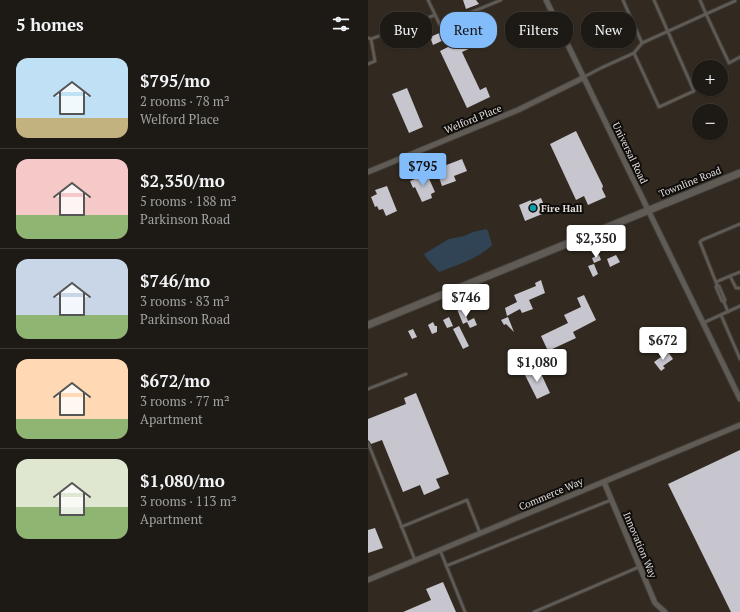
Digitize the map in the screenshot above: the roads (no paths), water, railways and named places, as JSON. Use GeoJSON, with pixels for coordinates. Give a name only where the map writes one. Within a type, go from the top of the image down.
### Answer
{"type":"FeatureCollection","features":[{"type":"Feature","properties":{"kind":"main road","name":"Townline Road"},"geometry":{"type":"LineString","coordinates":[[368,325],[740,173]]}},
{"type":"Feature","properties":{"kind":"street","name":"Universal Road"},"geometry":{"type":"LineString","coordinates":[[546,0],[740,399]]}},
{"type":"Feature","properties":{"kind":"street","name":"Welford Place"},"geometry":{"type":"LineString","coordinates":[[368,172],[518,110],[583,78]]}},
{"type":"Feature","properties":{"kind":"street","name":"Commerce Way"},"geometry":{"type":"LineString","coordinates":[[368,580],[740,425]]}},
{"type":"Feature","properties":{"kind":"street","name":"Innovation Way"},"geometry":{"type":"LineString","coordinates":[[604,482],[655,603],[665,612]]}},
{"type":"Feature","properties":{"kind":"lane"},"geometry":{"type":"LineString","coordinates":[[428,0],[440,25],[501,0]]}},
{"type":"Feature","properties":{"kind":"lane"},"geometry":{"type":"LineString","coordinates":[[623,0],[642,43]]}},
{"type":"Feature","properties":{"kind":"lane"},"geometry":{"type":"LineString","coordinates":[[634,53],[660,107],[694,92],[654,0]]}},
{"type":"Feature","properties":{"kind":"lane"},"geometry":{"type":"LineString","coordinates":[[700,0],[729,63],[740,57]]}},
{"type":"Feature","properties":{"kind":"lane"},"geometry":{"type":"LineString","coordinates":[[583,78],[634,53],[642,43],[738,0]]}},
{"type":"Feature","properties":{"kind":"lane"},"geometry":{"type":"LineString","coordinates":[[368,64],[375,61],[370,39],[435,15]]}},
{"type":"Feature","properties":{"kind":"lane"},"geometry":{"type":"LineString","coordinates":[[728,312],[724,302],[725,300],[719,286],[716,283],[700,242],[740,224]]}},
{"type":"Feature","properties":{"kind":"lane"},"geometry":{"type":"LineString","coordinates":[[716,283],[740,272]]}},
{"type":"Feature","properties":{"kind":"lane"},"geometry":{"type":"LineString","coordinates":[[730,276],[734,286],[736,288],[740,288]]}},
{"type":"Feature","properties":{"kind":"lane"},"geometry":{"type":"LineString","coordinates":[[703,323],[740,306]]}},
{"type":"Feature","properties":{"kind":"lane"},"geometry":{"type":"LineString","coordinates":[[721,315],[740,359]]}},
{"type":"Feature","properties":{"kind":"lane"},"geometry":{"type":"LineString","coordinates":[[368,389],[406,374]]}},
{"type":"Feature","properties":{"kind":"lane"},"geometry":{"type":"LineString","coordinates":[[368,443],[415,560]]}},
{"type":"Feature","properties":{"kind":"lane"},"geometry":{"type":"LineString","coordinates":[[402,527],[467,500],[480,533]]}},
{"type":"Feature","properties":{"kind":"lane"},"geometry":{"type":"LineString","coordinates":[[446,566],[612,500]]}},
{"type":"Feature","properties":{"kind":"lane"},"geometry":{"type":"LineString","coordinates":[[440,550],[465,612]]}},
{"type":"Feature","properties":{"kind":"lane"},"geometry":{"type":"LineString","coordinates":[[534,612],[640,567]]}},
{"type":"Feature","properties":{"kind":"water"},"geometry":{"type":"Polygon","coordinates":[[[486,229],[492,245],[474,258],[460,264],[439,272],[424,254],[449,239],[486,229]]]}},
{"type":"Feature","properties":{"kind":"place","name":"Fire Hall"},"geometry":{"type":"Point","coordinates":[533,208]}}]}
